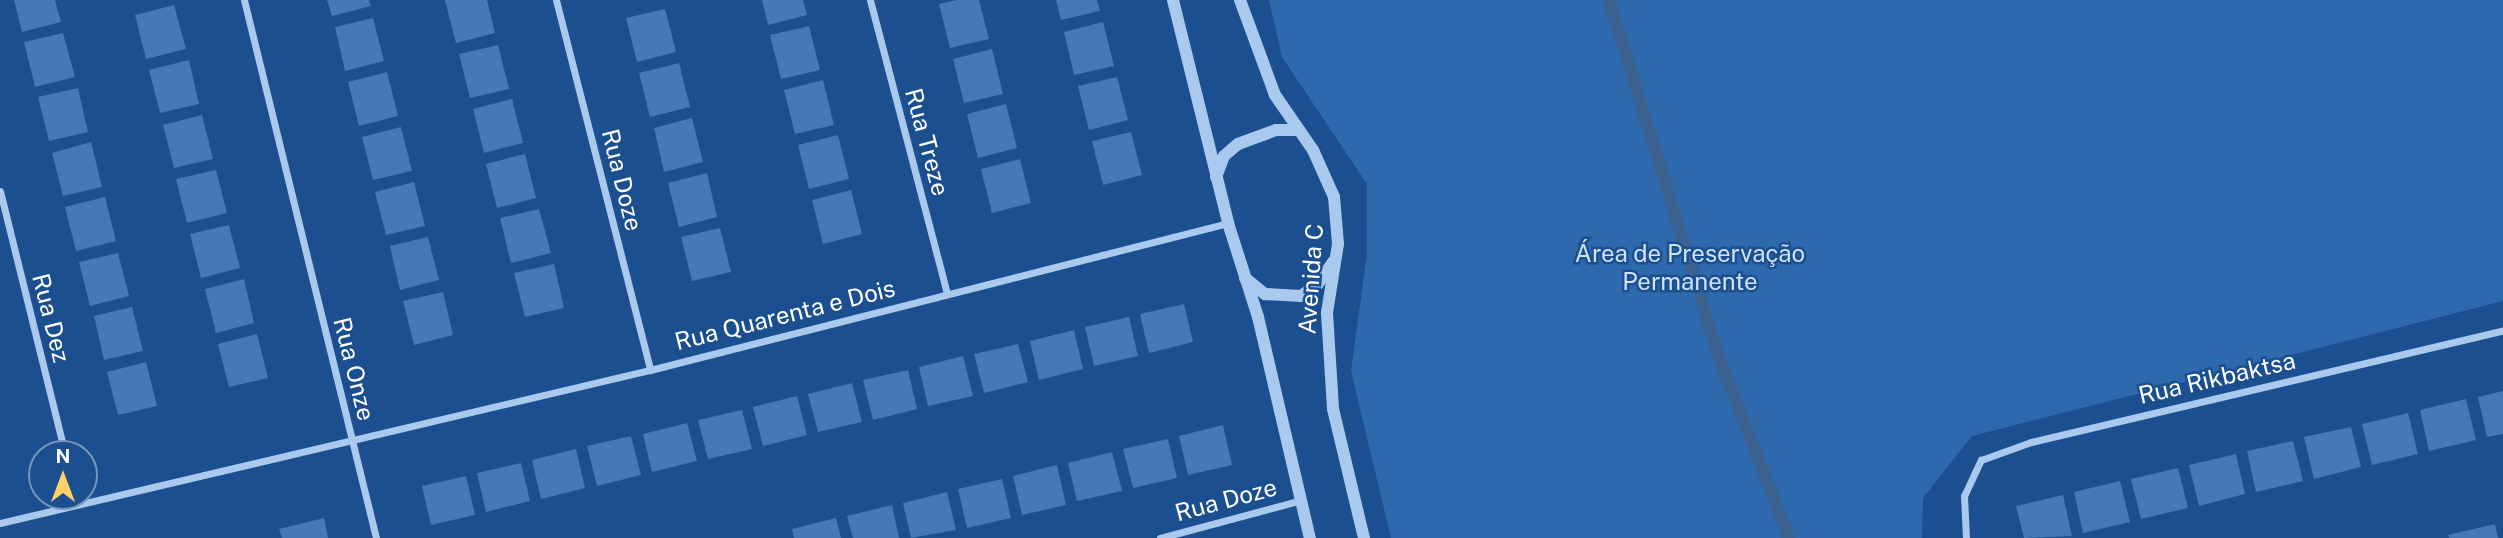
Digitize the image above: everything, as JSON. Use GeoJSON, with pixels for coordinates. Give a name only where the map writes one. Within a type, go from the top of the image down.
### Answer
{"type":"FeatureCollection","features":[{"type":"Feature","properties":{"kind":"street","name":"Rua Onze"},"geometry":{"type":"LineString","coordinates":[[98,495],[351,437],[244,0]]}},
{"type":"Feature","properties":{"kind":"street","name":"Rua Doze"},"geometry":{"type":"LineString","coordinates":[[556,0],[650,370]]}},
{"type":"Feature","properties":{"kind":"street","name":"Rua Treze"},"geometry":{"type":"LineString","coordinates":[[870,0],[947,294]]}},
{"type":"Feature","properties":{"kind":"street","name":"Avenida C"},"geometry":{"type":"LineString","coordinates":[[1173,0],[1215,177],[1242,275],[1258,317],[1310,538]]}},
{"type":"Feature","properties":{"kind":"street","name":"Avenida C"},"geometry":{"type":"LineString","coordinates":[[1240,0],[1275,95],[1326,175],[1334,197],[1336,258],[1327,313],[1333,409],[1364,538]]}},
{"type":"Feature","properties":{"kind":"street"},"geometry":{"type":"LineString","coordinates":[[1215,177],[1224,156],[1238,144],[1276,130],[1299,130]]}},
{"type":"Feature","properties":{"kind":"street","name":"Rua Dez"},"geometry":{"type":"LineString","coordinates":[[0,191],[62,440]]}},
{"type":"Feature","properties":{"kind":"street","name":"Rua Quarenta e Dois"},"geometry":{"type":"LineString","coordinates":[[351,437],[650,370],[1228,223]]}},
{"type":"Feature","properties":{"kind":"street"},"geometry":{"type":"LineString","coordinates":[[1242,275],[1265,294],[1301,296],[1317,285],[1336,258]]}},
{"type":"Feature","properties":{"kind":"street","name":"Rua Rikbaktsa"},"geometry":{"type":"LineString","coordinates":[[1965,538],[1964,496],[1981,460],[2031,442],[2503,330]]}},
{"type":"Feature","properties":{"kind":"street"},"geometry":{"type":"LineString","coordinates":[[351,437],[376,538]]}},
{"type":"Feature","properties":{"kind":"street","name":"Rua Doze"},"geometry":{"type":"LineString","coordinates":[[1160,538],[1303,500]]}},
{"type":"Feature","properties":{"kind":"street","name":"Rua Onze"},"geometry":{"type":"LineString","coordinates":[[0,523],[43,510]]}},
{"type":"Feature","properties":{"kind":"green space","name":"Área de Preservação Permanente"},"geometry":{"type":"Polygon","coordinates":[[[1269,0],[2503,0],[2503,301],[1972,436],[1923,498],[1922,538],[1391,538],[1351,371],[1367,253],[1367,184],[1282,57],[1269,0]]]}},
{"type":"Feature","properties":{"kind":"building"},"geometry":{"type":"Polygon","coordinates":[[[14,0],[55,0],[61,22],[22,32],[14,0]]]}},
{"type":"Feature","properties":{"kind":"building"},"geometry":{"type":"Polygon","coordinates":[[[327,0],[369,0],[371,6],[332,16],[327,0]]]}},
{"type":"Feature","properties":{"kind":"building"},"geometry":{"type":"Polygon","coordinates":[[[445,0],[487,0],[495,33],[456,43],[445,0]]]}},
{"type":"Feature","properties":{"kind":"building"},"geometry":{"type":"Polygon","coordinates":[[[762,0],[803,0],[807,15],[768,25],[762,0]]]}},
{"type":"Feature","properties":{"kind":"building"},"geometry":{"type":"Polygon","coordinates":[[[957,0],[979,0],[989,39],[950,48],[939,4],[957,0]]]}},
{"type":"Feature","properties":{"kind":"building"},"geometry":{"type":"Polygon","coordinates":[[[1056,0],[1097,0],[1100,11],[1061,20],[1056,0]]]}},
{"type":"Feature","properties":{"kind":"building"},"geometry":{"type":"Polygon","coordinates":[[[174,5],[186,49],[146,59],[135,15],[174,5]]]}},
{"type":"Feature","properties":{"kind":"building"},"geometry":{"type":"Polygon","coordinates":[[[665,9],[676,52],[637,62],[626,18],[665,9]]]}},
{"type":"Feature","properties":{"kind":"building"},"geometry":{"type":"Polygon","coordinates":[[[373,18],[384,61],[345,71],[335,27],[373,18]]]}},
{"type":"Feature","properties":{"kind":"building"},"geometry":{"type":"Polygon","coordinates":[[[1103,22],[1114,66],[1074,75],[1064,32],[1103,22]]]}},
{"type":"Feature","properties":{"kind":"building"},"geometry":{"type":"Polygon","coordinates":[[[809,26],[820,70],[781,79],[770,35],[809,26]]]}},
{"type":"Feature","properties":{"kind":"building"},"geometry":{"type":"Polygon","coordinates":[[[63,33],[75,77],[35,87],[24,42],[63,33]]]}},
{"type":"Feature","properties":{"kind":"building"},"geometry":{"type":"Polygon","coordinates":[[[498,45],[509,89],[470,98],[459,54],[498,45]]]}},
{"type":"Feature","properties":{"kind":"building"},"geometry":{"type":"Polygon","coordinates":[[[992,49],[1003,94],[964,103],[953,59],[992,49]]]}},
{"type":"Feature","properties":{"kind":"building"},"geometry":{"type":"Polygon","coordinates":[[[189,60],[199,104],[160,113],[149,70],[189,60]]]}},
{"type":"Feature","properties":{"kind":"building"},"geometry":{"type":"Polygon","coordinates":[[[679,63],[690,107],[650,117],[639,73],[679,63]]]}},
{"type":"Feature","properties":{"kind":"building"},"geometry":{"type":"Polygon","coordinates":[[[387,72],[398,116],[359,126],[348,82],[387,72]]]}},
{"type":"Feature","properties":{"kind":"building"},"geometry":{"type":"Polygon","coordinates":[[[1117,77],[1128,120],[1089,130],[1078,86],[1117,77]]]}},
{"type":"Feature","properties":{"kind":"building"},"geometry":{"type":"Polygon","coordinates":[[[823,80],[834,125],[795,134],[784,90],[823,80]]]}},
{"type":"Feature","properties":{"kind":"building"},"geometry":{"type":"Polygon","coordinates":[[[78,88],[88,132],[49,141],[38,97],[78,88]]]}},
{"type":"Feature","properties":{"kind":"building"},"geometry":{"type":"Polygon","coordinates":[[[512,99],[523,143],[484,153],[473,109],[512,99]]]}},
{"type":"Feature","properties":{"kind":"building"},"geometry":{"type":"Polygon","coordinates":[[[1006,104],[1017,148],[978,158],[967,114],[1006,104]]]}},
{"type":"Feature","properties":{"kind":"building"},"geometry":{"type":"Polygon","coordinates":[[[202,115],[213,159],[174,168],[163,125],[202,115]]]}},
{"type":"Feature","properties":{"kind":"building"},"geometry":{"type":"Polygon","coordinates":[[[692,118],[703,162],[664,172],[654,128],[692,118]]]}},
{"type":"Feature","properties":{"kind":"building"},"geometry":{"type":"Polygon","coordinates":[[[401,127],[412,171],[373,180],[362,137],[401,127]]]}},
{"type":"Feature","properties":{"kind":"building"},"geometry":{"type":"Polygon","coordinates":[[[1131,132],[1142,175],[1103,185],[1092,141],[1131,132]]]}},
{"type":"Feature","properties":{"kind":"building"},"geometry":{"type":"Polygon","coordinates":[[[838,135],[849,179],[809,189],[798,145],[838,135]]]}},
{"type":"Feature","properties":{"kind":"building"},"geometry":{"type":"Polygon","coordinates":[[[91,142],[102,187],[63,196],[52,153],[91,142]]]}},
{"type":"Feature","properties":{"kind":"building"},"geometry":{"type":"Polygon","coordinates":[[[525,154],[536,198],[497,208],[486,164],[525,154]]]}},
{"type":"Feature","properties":{"kind":"building"},"geometry":{"type":"Polygon","coordinates":[[[1020,159],[1031,203],[992,213],[981,169],[1020,159]]]}},
{"type":"Feature","properties":{"kind":"building"},"geometry":{"type":"Polygon","coordinates":[[[216,170],[227,213],[187,223],[176,179],[216,170]]]}},
{"type":"Feature","properties":{"kind":"building"},"geometry":{"type":"Polygon","coordinates":[[[707,173],[717,217],[679,227],[668,183],[707,173]]]}},
{"type":"Feature","properties":{"kind":"building"},"geometry":{"type":"Polygon","coordinates":[[[414,182],[425,226],[386,235],[375,192],[414,182]]]}},
{"type":"Feature","properties":{"kind":"building"},"geometry":{"type":"Polygon","coordinates":[[[851,190],[862,234],[823,244],[812,200],[851,190]]]}},
{"type":"Feature","properties":{"kind":"building"},"geometry":{"type":"Polygon","coordinates":[[[105,197],[116,241],[76,251],[65,207],[105,197]]]}},
{"type":"Feature","properties":{"kind":"building"},"geometry":{"type":"Polygon","coordinates":[[[539,209],[551,253],[511,263],[500,218],[539,209]]]}},
{"type":"Feature","properties":{"kind":"building"},"geometry":{"type":"Polygon","coordinates":[[[229,225],[240,268],[201,278],[190,234],[229,225]]]}},
{"type":"Feature","properties":{"kind":"building"},"geometry":{"type":"Polygon","coordinates":[[[720,228],[731,272],[692,281],[681,237],[720,228]]]}},
{"type":"Feature","properties":{"kind":"building"},"geometry":{"type":"Polygon","coordinates":[[[428,237],[439,280],[400,290],[390,246],[428,237]]]}},
{"type":"Feature","properties":{"kind":"building"},"geometry":{"type":"Polygon","coordinates":[[[118,253],[129,296],[90,306],[79,262],[118,253]]]}},
{"type":"Feature","properties":{"kind":"building"},"geometry":{"type":"Polygon","coordinates":[[[554,264],[564,308],[525,317],[514,273],[554,264]]]}},
{"type":"Feature","properties":{"kind":"building"},"geometry":{"type":"Polygon","coordinates":[[[244,279],[254,323],[216,333],[205,289],[244,279]]]}},
{"type":"Feature","properties":{"kind":"building"},"geometry":{"type":"Polygon","coordinates":[[[443,292],[453,335],[414,345],[403,301],[443,292]]]}},
{"type":"Feature","properties":{"kind":"building"},"geometry":{"type":"Polygon","coordinates":[[[1184,304],[1193,342],[1149,353],[1140,314],[1184,304]]]}},
{"type":"Feature","properties":{"kind":"building"},"geometry":{"type":"Polygon","coordinates":[[[132,307],[143,351],[104,360],[94,316],[132,307]]]}},
{"type":"Feature","properties":{"kind":"building"},"geometry":{"type":"Polygon","coordinates":[[[1129,317],[1138,356],[1094,366],[1085,327],[1129,317]]]}},
{"type":"Feature","properties":{"kind":"building"},"geometry":{"type":"Polygon","coordinates":[[[1074,330],[1083,369],[1039,380],[1030,341],[1074,330]]]}},
{"type":"Feature","properties":{"kind":"building"},"geometry":{"type":"Polygon","coordinates":[[[257,334],[268,378],[229,387],[218,344],[257,334]]]}},
{"type":"Feature","properties":{"kind":"building"},"geometry":{"type":"Polygon","coordinates":[[[1018,344],[1028,382],[984,393],[974,354],[1018,344]]]}},
{"type":"Feature","properties":{"kind":"building"},"geometry":{"type":"Polygon","coordinates":[[[963,356],[973,396],[928,406],[919,367],[963,356]]]}},
{"type":"Feature","properties":{"kind":"building"},"geometry":{"type":"Polygon","coordinates":[[[146,362],[157,406],[118,415],[107,372],[146,362]]]}},
{"type":"Feature","properties":{"kind":"building"},"geometry":{"type":"Polygon","coordinates":[[[908,370],[917,409],[873,420],[863,380],[908,370]]]}},
{"type":"Feature","properties":{"kind":"building"},"geometry":{"type":"Polygon","coordinates":[[[852,383],[862,422],[818,432],[808,394],[852,383]]]}},
{"type":"Feature","properties":{"kind":"building"},"geometry":{"type":"Polygon","coordinates":[[[2503,391],[2503,434],[2487,437],[2478,397],[2503,391]]]}},
{"type":"Feature","properties":{"kind":"building"},"geometry":{"type":"Polygon","coordinates":[[[797,396],[807,435],[763,446],[753,407],[797,396]]]}},
{"type":"Feature","properties":{"kind":"building"},"geometry":{"type":"Polygon","coordinates":[[[2466,399],[2476,440],[2429,451],[2420,410],[2466,399]]]}},
{"type":"Feature","properties":{"kind":"building"},"geometry":{"type":"Polygon","coordinates":[[[742,410],[752,449],[708,459],[698,420],[742,410]]]}},
{"type":"Feature","properties":{"kind":"building"},"geometry":{"type":"Polygon","coordinates":[[[2408,413],[2418,454],[2372,465],[2362,424],[2408,413]]]}},
{"type":"Feature","properties":{"kind":"building"},"geometry":{"type":"Polygon","coordinates":[[[687,423],[697,461],[652,472],[643,434],[687,423]]]}},
{"type":"Feature","properties":{"kind":"building"},"geometry":{"type":"Polygon","coordinates":[[[1223,425],[1232,465],[1188,475],[1179,436],[1223,425]]]}},
{"type":"Feature","properties":{"kind":"building"},"geometry":{"type":"Polygon","coordinates":[[[2351,427],[2361,467],[2314,479],[2304,437],[2351,427]]]}},
{"type":"Feature","properties":{"kind":"building"},"geometry":{"type":"Polygon","coordinates":[[[631,436],[641,475],[597,486],[587,446],[631,436]]]}},
{"type":"Feature","properties":{"kind":"building"},"geometry":{"type":"Polygon","coordinates":[[[1168,439],[1177,478],[1133,488],[1123,449],[1168,439]]]}},
{"type":"Feature","properties":{"kind":"building"},"geometry":{"type":"Polygon","coordinates":[[[2293,441],[2303,481],[2256,492],[2247,451],[2293,441]]]}},
{"type":"Feature","properties":{"kind":"building"},"geometry":{"type":"Polygon","coordinates":[[[576,449],[585,488],[541,499],[532,460],[576,449]]]}},
{"type":"Feature","properties":{"kind":"building"},"geometry":{"type":"Polygon","coordinates":[[[1112,452],[1122,491],[1077,501],[1068,463],[1112,452]]]}},
{"type":"Feature","properties":{"kind":"building"},"geometry":{"type":"Polygon","coordinates":[[[2236,454],[2245,494],[2199,506],[2189,465],[2236,454]]]}},
{"type":"Feature","properties":{"kind":"building"},"geometry":{"type":"Polygon","coordinates":[[[521,463],[530,501],[486,512],[477,473],[521,463]]]}},
{"type":"Feature","properties":{"kind":"building"},"geometry":{"type":"Polygon","coordinates":[[[1057,465],[1066,505],[1022,515],[1013,476],[1057,465]]]}},
{"type":"Feature","properties":{"kind":"building"},"geometry":{"type":"Polygon","coordinates":[[[2178,468],[2188,508],[2141,519],[2131,479],[2178,468]]]}},
{"type":"Feature","properties":{"kind":"building"},"geometry":{"type":"Polygon","coordinates":[[[466,476],[475,515],[431,525],[422,486],[466,476]]]}},
{"type":"Feature","properties":{"kind":"building"},"geometry":{"type":"Polygon","coordinates":[[[1002,479],[1011,518],[967,528],[958,489],[1002,479]]]}},
{"type":"Feature","properties":{"kind":"building"},"geometry":{"type":"Polygon","coordinates":[[[2120,481],[2130,522],[2083,533],[2074,492],[2120,481]]]}},
{"type":"Feature","properties":{"kind":"building"},"geometry":{"type":"Polygon","coordinates":[[[947,492],[956,530],[911,538],[903,503],[947,492]]]}},
{"type":"Feature","properties":{"kind":"building"},"geometry":{"type":"Polygon","coordinates":[[[2063,495],[2072,536],[2024,538],[2016,506],[2063,495]]]}},
{"type":"Feature","properties":{"kind":"building"},"geometry":{"type":"Polygon","coordinates":[[[892,505],[899,538],[853,538],[847,516],[892,505]]]}},
{"type":"Feature","properties":{"kind":"building"},"geometry":{"type":"Polygon","coordinates":[[[324,518],[328,538],[282,538],[279,529],[324,518]]]}},
{"type":"Feature","properties":{"kind":"building"},"geometry":{"type":"Polygon","coordinates":[[[836,518],[841,538],[794,538],[792,529],[836,518]]]}},
{"type":"Feature","properties":{"kind":"building"},"geometry":{"type":"Polygon","coordinates":[[[2495,524],[2498,538],[2449,538],[2448,535],[2495,524]]]}},
{"type":"Feature","properties":{"kind":"waterway"},"geometry":{"type":"LineString","coordinates":[[1609,0],[1720,360],[1789,538]]}}]}
